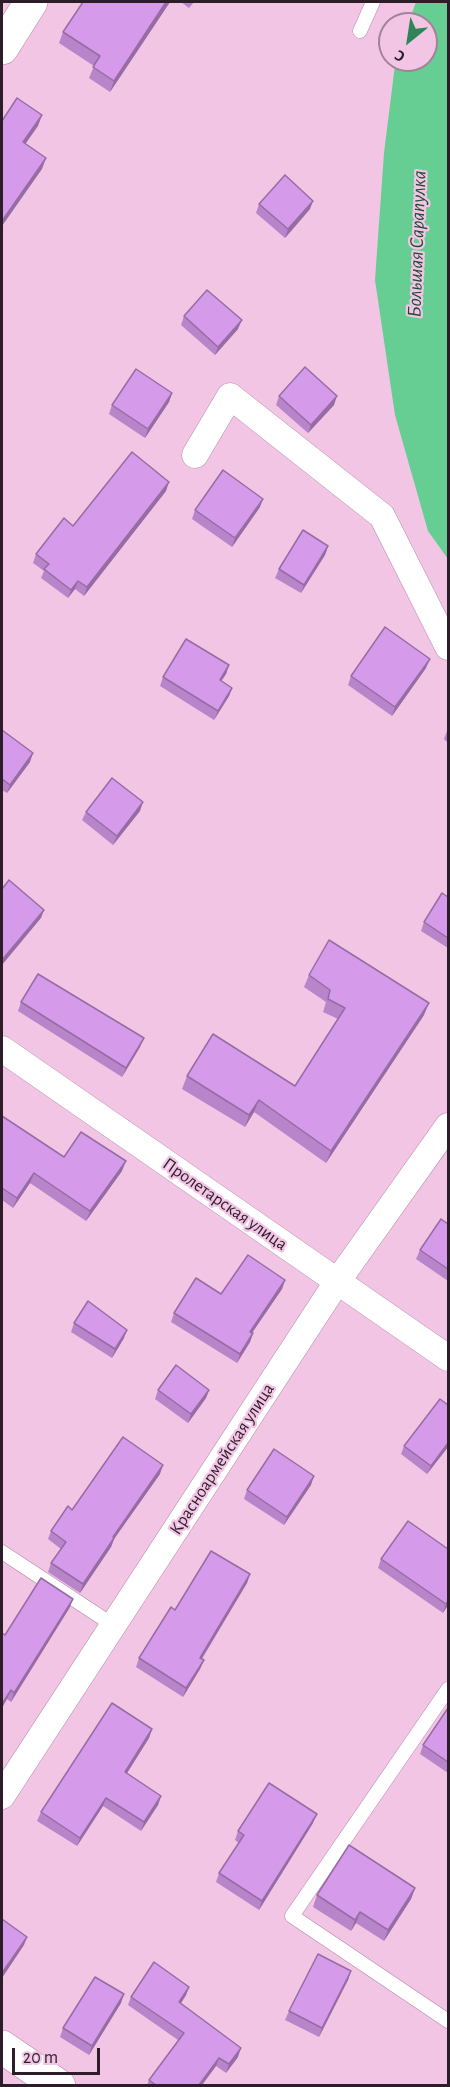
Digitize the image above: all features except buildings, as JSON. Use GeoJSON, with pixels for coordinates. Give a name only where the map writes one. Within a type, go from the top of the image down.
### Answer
{"type":"FeatureCollection","features":[{"type":"Feature","properties":{"kind":"street"},"geometry":{"type":"LineString","coordinates":[[2,48],[31,2]]}},
{"type":"Feature","properties":{"kind":"street"},"geometry":{"type":"LineString","coordinates":[[195,455],[230,396],[382,516],[448,647]]}},
{"type":"Feature","properties":{"kind":"street","name":"Пролетарская улица"},"geometry":{"type":"LineString","coordinates":[[2,1048],[448,1358]]}},
{"type":"Feature","properties":{"kind":"street","name":"Красноармейская улица"},"geometry":{"type":"LineString","coordinates":[[2,1796],[337,1282],[448,1126]]}},
{"type":"Feature","properties":{"kind":"street"},"geometry":{"type":"LineString","coordinates":[[2,2048],[59,2085]]}},
{"type":"Feature","properties":{"kind":"lane"},"geometry":{"type":"LineString","coordinates":[[360,31],[373,2]]}},
{"type":"Feature","properties":{"kind":"lane"},"geometry":{"type":"LineString","coordinates":[[2,1552],[113,1625]]}},
{"type":"Feature","properties":{"kind":"lane"},"geometry":{"type":"LineString","coordinates":[[448,1689],[292,1916],[448,2021]]}},
{"type":"Feature","properties":{"kind":"water","name":"Большая Сарапулка"},"geometry":{"type":"Polygon","coordinates":[[[416,2],[448,2],[448,559],[428,531],[395,415],[375,280],[384,153],[394,72],[438,72],[438,12],[412,12],[416,2]]]}}]}
